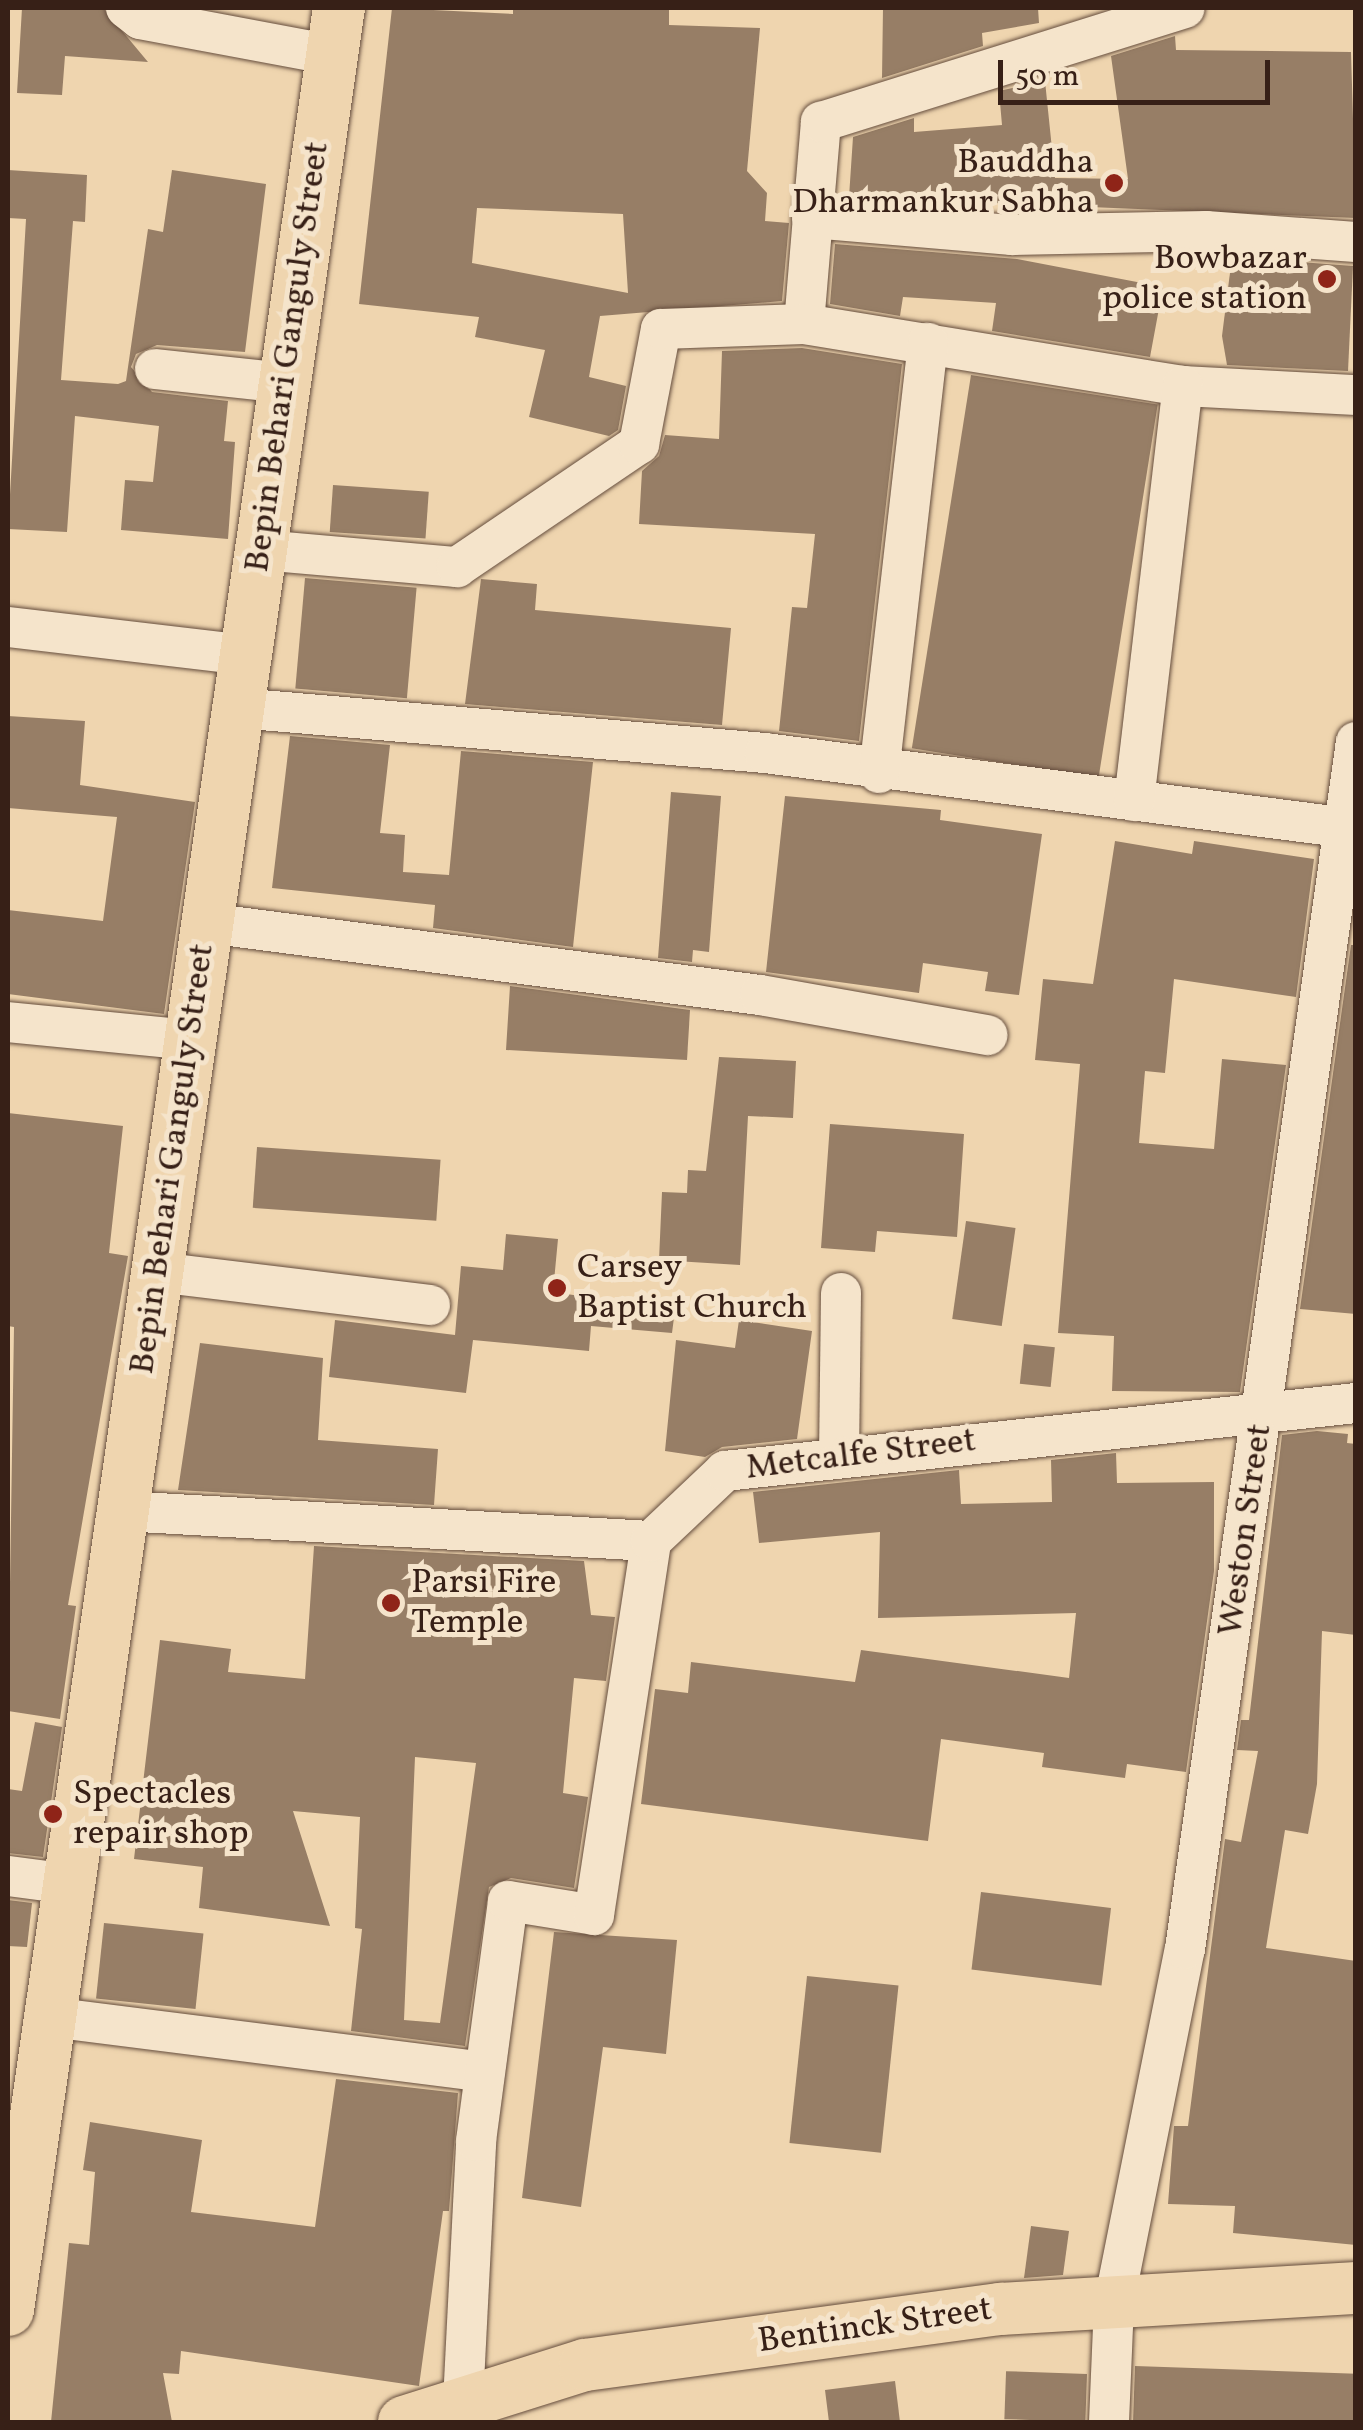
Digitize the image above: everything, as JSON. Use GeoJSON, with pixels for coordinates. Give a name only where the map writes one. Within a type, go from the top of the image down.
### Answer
{"type":"FeatureCollection","features":[{"type":"Feature","properties":{"kind":"main road","name":"Bepin Behari Ganguly Street"},"geometry":{"type":"LineString","coordinates":[[8,2310],[335,32]]}},
{"type":"Feature","properties":{"kind":"main road","name":"Bentinck Street"},"geometry":{"type":"LineString","coordinates":[[404,2422],[462,2412],[585,2365],[1000,2309],[1356,2288]]}},
{"type":"Feature","properties":{"kind":"street"},"geometry":{"type":"LineString","coordinates":[[126,8],[140,20],[335,32]]}},
{"type":"Feature","properties":{"kind":"street"},"geometry":{"type":"LineString","coordinates":[[804,324],[820,122],[1185,8]]}},
{"type":"Feature","properties":{"kind":"street"},"geometry":{"type":"LineString","coordinates":[[812,218],[1012,235],[1206,231],[1356,242]]}},
{"type":"Feature","properties":{"kind":"street"},"geometry":{"type":"LineString","coordinates":[[260,550],[457,567],[639,444],[662,329],[804,324],[1183,386],[1356,395]]}},
{"type":"Feature","properties":{"kind":"street"},"geometry":{"type":"LineString","coordinates":[[880,773],[928,342]]}},
{"type":"Feature","properties":{"kind":"street"},"geometry":{"type":"LineString","coordinates":[[154,370],[285,383]]}},
{"type":"Feature","properties":{"kind":"street"},"geometry":{"type":"LineString","coordinates":[[1134,801],[1183,386]]}},
{"type":"Feature","properties":{"kind":"street"},"geometry":{"type":"LineString","coordinates":[[8,627],[246,655]]}},
{"type":"Feature","properties":{"kind":"street"},"geometry":{"type":"LineString","coordinates":[[238,708],[765,753],[880,773],[1016,781],[1134,801],[1340,827]]}},
{"type":"Feature","properties":{"kind":"street","name":"Weston Street"},"geometry":{"type":"LineString","coordinates":[[1110,2422],[1114,2303],[1186,1948],[1264,1408],[1340,827],[1355,750]]}},
{"type":"Feature","properties":{"kind":"street"},"geometry":{"type":"LineString","coordinates":[[207,923],[760,996],[988,1034]]}},
{"type":"Feature","properties":{"kind":"street"},"geometry":{"type":"LineString","coordinates":[[8,1022],[190,1040]]}},
{"type":"Feature","properties":{"kind":"street"},"geometry":{"type":"LineString","coordinates":[[157,1272],[430,1306]]}},
{"type":"Feature","properties":{"kind":"street"},"geometry":{"type":"LineString","coordinates":[[839,1458],[841,1293]]}},
{"type":"Feature","properties":{"kind":"street","name":"Metcalfe Street"},"geometry":{"type":"LineString","coordinates":[[652,1541],[725,1471],[1264,1408],[1356,1403]]}},
{"type":"Feature","properties":{"kind":"street"},"geometry":{"type":"LineString","coordinates":[[122,1511],[652,1541],[594,1915],[508,1901],[484,2072],[462,2412]]}},
{"type":"Feature","properties":{"kind":"street"},"geometry":{"type":"LineString","coordinates":[[8,1876],[69,1884]]}},
{"type":"Feature","properties":{"kind":"street"},"geometry":{"type":"LineString","coordinates":[[50,2017],[484,2072]]}},
{"type":"Feature","properties":{"kind":"building"},"geometry":{"type":"Polygon","coordinates":[[[22,8],[103,8],[148,62],[65,56],[62,95],[17,93],[22,8]]]}},
{"type":"Feature","properties":{"kind":"building"},"geometry":{"type":"Polygon","coordinates":[[[392,8],[513,14],[513,8],[669,8],[669,25],[760,28],[747,171],[767,193],[765,221],[789,223],[782,301],[600,316],[589,377],[626,386],[618,430],[609,436],[529,417],[545,350],[475,337],[479,317],[359,304],[392,8]],[[477,208],[472,263],[628,293],[623,214],[477,208]]]}},
{"type":"Feature","properties":{"kind":"building"},"geometry":{"type":"Polygon","coordinates":[[[883,8],[1038,8],[1039,23],[982,33],[983,46],[882,78],[883,8]]]}},
{"type":"Feature","properties":{"kind":"building"},"geometry":{"type":"Polygon","coordinates":[[[1175,36],[1176,50],[1351,52],[1356,218],[849,197],[853,137],[914,118],[914,132],[1002,125],[999,91],[1045,81],[1055,178],[1128,179],[1111,56],[1175,36]]]}},
{"type":"Feature","properties":{"kind":"building"},"geometry":{"type":"Polygon","coordinates":[[[8,170],[87,175],[85,222],[73,221],[61,380],[118,384],[126,381],[148,229],[163,232],[172,170],[266,184],[245,352],[157,345],[136,354],[131,367],[152,392],[228,401],[224,441],[235,442],[228,539],[121,530],[125,480],[153,482],[159,426],[75,416],[67,532],[8,529],[26,219],[8,218],[8,170]]]}},
{"type":"Feature","properties":{"kind":"building"},"geometry":{"type":"Polygon","coordinates":[[[835,244],[1017,259],[1163,287],[1150,357],[992,331],[996,303],[903,297],[900,316],[830,304],[835,244]]]}},
{"type":"Feature","properties":{"kind":"building"},"geometry":{"type":"Polygon","coordinates":[[[1232,257],[1353,266],[1348,371],[1227,365],[1222,336],[1232,257]]]}},
{"type":"Feature","properties":{"kind":"building"},"geometry":{"type":"Polygon","coordinates":[[[802,348],[902,364],[859,741],[779,731],[792,607],[807,608],[815,534],[639,524],[642,471],[659,456],[665,435],[719,439],[722,351],[802,348]]]}},
{"type":"Feature","properties":{"kind":"building"},"geometry":{"type":"Polygon","coordinates":[[[971,375],[1158,405],[1099,778],[912,748],[971,375]]]}},
{"type":"Feature","properties":{"kind":"building"},"geometry":{"type":"Polygon","coordinates":[[[333,485],[429,492],[425,539],[330,532],[333,485]]]}},
{"type":"Feature","properties":{"kind":"building"},"geometry":{"type":"Polygon","coordinates":[[[305,578],[417,588],[407,698],[295,689],[305,578]]]}},
{"type":"Feature","properties":{"kind":"building"},"geometry":{"type":"Polygon","coordinates":[[[481,579],[537,584],[535,610],[731,628],[722,725],[465,704],[481,579]]]}},
{"type":"Feature","properties":{"kind":"building"},"geometry":{"type":"Polygon","coordinates":[[[8,716],[85,721],[80,785],[195,802],[164,1014],[8,994],[8,910],[103,921],[117,817],[8,808],[8,716]]]}},
{"type":"Feature","properties":{"kind":"building"},"geometry":{"type":"Polygon","coordinates":[[[290,736],[390,745],[380,833],[405,835],[403,872],[449,875],[461,751],[593,762],[573,947],[433,928],[435,905],[272,888],[290,736]]]}},
{"type":"Feature","properties":{"kind":"building"},"geometry":{"type":"Polygon","coordinates":[[[671,792],[721,796],[709,952],[693,950],[692,962],[658,958],[671,792]]]}},
{"type":"Feature","properties":{"kind":"building"},"geometry":{"type":"Polygon","coordinates":[[[785,796],[941,810],[940,820],[1042,834],[1019,995],[985,991],[988,972],[923,963],[919,993],[766,972],[785,796]]]}},
{"type":"Feature","properties":{"kind":"building"},"geometry":{"type":"Polygon","coordinates":[[[1115,841],[1192,854],[1194,841],[1314,859],[1296,997],[1174,979],[1165,1073],[1145,1071],[1139,1143],[1214,1149],[1222,1059],[1286,1065],[1240,1392],[1112,1391],[1114,1336],[1058,1333],[1080,1064],[1035,1060],[1043,979],[1093,984],[1115,841]]]}},
{"type":"Feature","properties":{"kind":"building"},"geometry":{"type":"Polygon","coordinates":[[[1351,945],[1356,945],[1356,1314],[1300,1309],[1351,945]]]}},
{"type":"Feature","properties":{"kind":"building"},"geometry":{"type":"Polygon","coordinates":[[[510,986],[690,1010],[687,1060],[506,1050],[510,986]]]}},
{"type":"Feature","properties":{"kind":"building"},"geometry":{"type":"Polygon","coordinates":[[[719,1057],[796,1061],[793,1118],[748,1116],[740,1265],[659,1260],[662,1192],[687,1193],[688,1170],[706,1171],[719,1057]]]}},
{"type":"Feature","properties":{"kind":"building"},"geometry":{"type":"Polygon","coordinates":[[[8,1113],[123,1126],[109,1253],[128,1256],[68,1605],[76,1606],[60,1719],[8,1711],[14,1327],[8,1326],[8,1113]]]}},
{"type":"Feature","properties":{"kind":"building"},"geometry":{"type":"Polygon","coordinates":[[[830,1124],[964,1134],[957,1237],[877,1231],[875,1252],[821,1248],[830,1124]]]}},
{"type":"Feature","properties":{"kind":"building"},"geometry":{"type":"Polygon","coordinates":[[[257,1147],[441,1160],[436,1221],[253,1208],[257,1147]]]}},
{"type":"Feature","properties":{"kind":"building"},"geometry":{"type":"Polygon","coordinates":[[[966,1221],[1016,1228],[1002,1326],[952,1319],[966,1221]]]}},
{"type":"Feature","properties":{"kind":"building"},"geometry":{"type":"Polygon","coordinates":[[[506,1234],[558,1239],[553,1292],[675,1310],[672,1333],[591,1326],[589,1351],[473,1340],[466,1393],[329,1377],[335,1320],[455,1335],[461,1266],[503,1270],[506,1234]]]}},
{"type":"Feature","properties":{"kind":"building"},"geometry":{"type":"Polygon","coordinates":[[[739,1320],[812,1331],[797,1439],[722,1447],[705,1457],[665,1451],[676,1340],[735,1348],[739,1320]]]}},
{"type":"Feature","properties":{"kind":"building"},"geometry":{"type":"Polygon","coordinates":[[[200,1343],[323,1358],[318,1440],[438,1449],[434,1505],[178,1490],[200,1343]]]}},
{"type":"Feature","properties":{"kind":"building"},"geometry":{"type":"Polygon","coordinates":[[[1024,1344],[1055,1347],[1051,1387],[1020,1384],[1024,1344]]]}},
{"type":"Feature","properties":{"kind":"building"},"geometry":{"type":"Polygon","coordinates":[[[1317,1431],[1348,1434],[1347,1443],[1356,1444],[1356,1635],[1322,1631],[1317,1784],[1308,1834],[1285,1830],[1266,1948],[1356,1961],[1356,2245],[1233,2233],[1235,2206],[1168,2204],[1174,2126],[1188,2126],[1225,1839],[1241,1842],[1258,1751],[1237,1750],[1241,1720],[1249,1720],[1282,1435],[1317,1431]]]}},
{"type":"Feature","properties":{"kind":"building"},"geometry":{"type":"Polygon","coordinates":[[[1116,1453],[1117,1483],[1214,1482],[1214,1571],[1186,1772],[1127,1764],[1125,1778],[1042,1767],[1044,1753],[941,1739],[928,1841],[641,1804],[655,1689],[688,1693],[691,1662],[855,1682],[861,1650],[1069,1678],[1076,1613],[878,1618],[880,1532],[759,1543],[753,1492],[959,1470],[961,1504],[1052,1502],[1051,1460],[1116,1453]]]}},
{"type":"Feature","properties":{"kind":"building"},"geometry":{"type":"Polygon","coordinates":[[[314,1546],[584,1561],[591,1615],[615,1617],[606,1681],[574,1678],[563,1793],[588,1797],[574,1888],[511,1878],[489,1887],[465,2046],[351,2031],[362,1929],[355,1928],[360,1817],[293,1811],[330,1926],[199,1908],[203,1867],[134,1859],[160,1640],[231,1649],[228,1672],[305,1679],[314,1546]],[[415,1757],[404,2020],[440,2023],[476,1763],[415,1757]]]}},
{"type":"Feature","properties":{"kind":"building"},"geometry":{"type":"Polygon","coordinates":[[[35,1722],[62,1727],[43,1857],[8,1853],[8,1789],[22,1791],[35,1722]]]}},
{"type":"Feature","properties":{"kind":"building"},"geometry":{"type":"Polygon","coordinates":[[[981,1892],[1111,1908],[1102,1985],[971,1969],[981,1892]]]}},
{"type":"Feature","properties":{"kind":"building"},"geometry":{"type":"Polygon","coordinates":[[[8,1900],[32,1903],[27,1947],[8,1946],[8,1900]]]}},
{"type":"Feature","properties":{"kind":"building"},"geometry":{"type":"Polygon","coordinates":[[[104,1923],[203,1933],[196,2009],[96,1999],[104,1923]]]}},
{"type":"Feature","properties":{"kind":"building"},"geometry":{"type":"Polygon","coordinates":[[[554,1932],[677,1940],[666,2054],[603,2047],[581,2207],[522,2198],[554,1932]]]}},
{"type":"Feature","properties":{"kind":"building"},"geometry":{"type":"Polygon","coordinates":[[[807,1976],[898,1986],[881,2153],[789,2143],[807,1976]]]}},
{"type":"Feature","properties":{"kind":"building"},"geometry":{"type":"Polygon","coordinates":[[[336,2079],[458,2093],[449,2211],[443,2211],[419,2386],[181,2351],[179,2374],[163,2373],[172,2422],[51,2422],[69,2243],[89,2245],[95,2172],[83,2170],[90,2122],[202,2140],[191,2212],[315,2227],[336,2079]]]}},
{"type":"Feature","properties":{"kind":"building"},"geometry":{"type":"Polygon","coordinates":[[[1031,2226],[1069,2231],[1063,2275],[1024,2278],[1031,2226]]]}},
{"type":"Feature","properties":{"kind":"building"},"geometry":{"type":"Polygon","coordinates":[[[1135,2366],[1356,2374],[1354,2422],[1133,2422],[1135,2366]]]}},
{"type":"Feature","properties":{"kind":"building"},"geometry":{"type":"Polygon","coordinates":[[[1006,2371],[1087,2374],[1085,2422],[1004,2419],[1006,2371]]]}},
{"type":"Feature","properties":{"kind":"building"},"geometry":{"type":"Polygon","coordinates":[[[895,2381],[900,2422],[829,2422],[825,2390],[895,2381]]]}},
{"type":"Feature","properties":{"kind":"place","name":"Bauddha Dharmankur Sabha"},"geometry":{"type":"Point","coordinates":[1114,183]}},
{"type":"Feature","properties":{"kind":"place","name":"Bowbazar police station"},"geometry":{"type":"Point","coordinates":[1327,279]}},
{"type":"Feature","properties":{"kind":"place","name":"Carsey Baptist Church"},"geometry":{"type":"Point","coordinates":[557,1288]}},
{"type":"Feature","properties":{"kind":"place","name":"Parsi Fire Temple"},"geometry":{"type":"Point","coordinates":[391,1603]}},
{"type":"Feature","properties":{"kind":"place","name":"Spectacles repair shop"},"geometry":{"type":"Point","coordinates":[53,1814]}}]}
